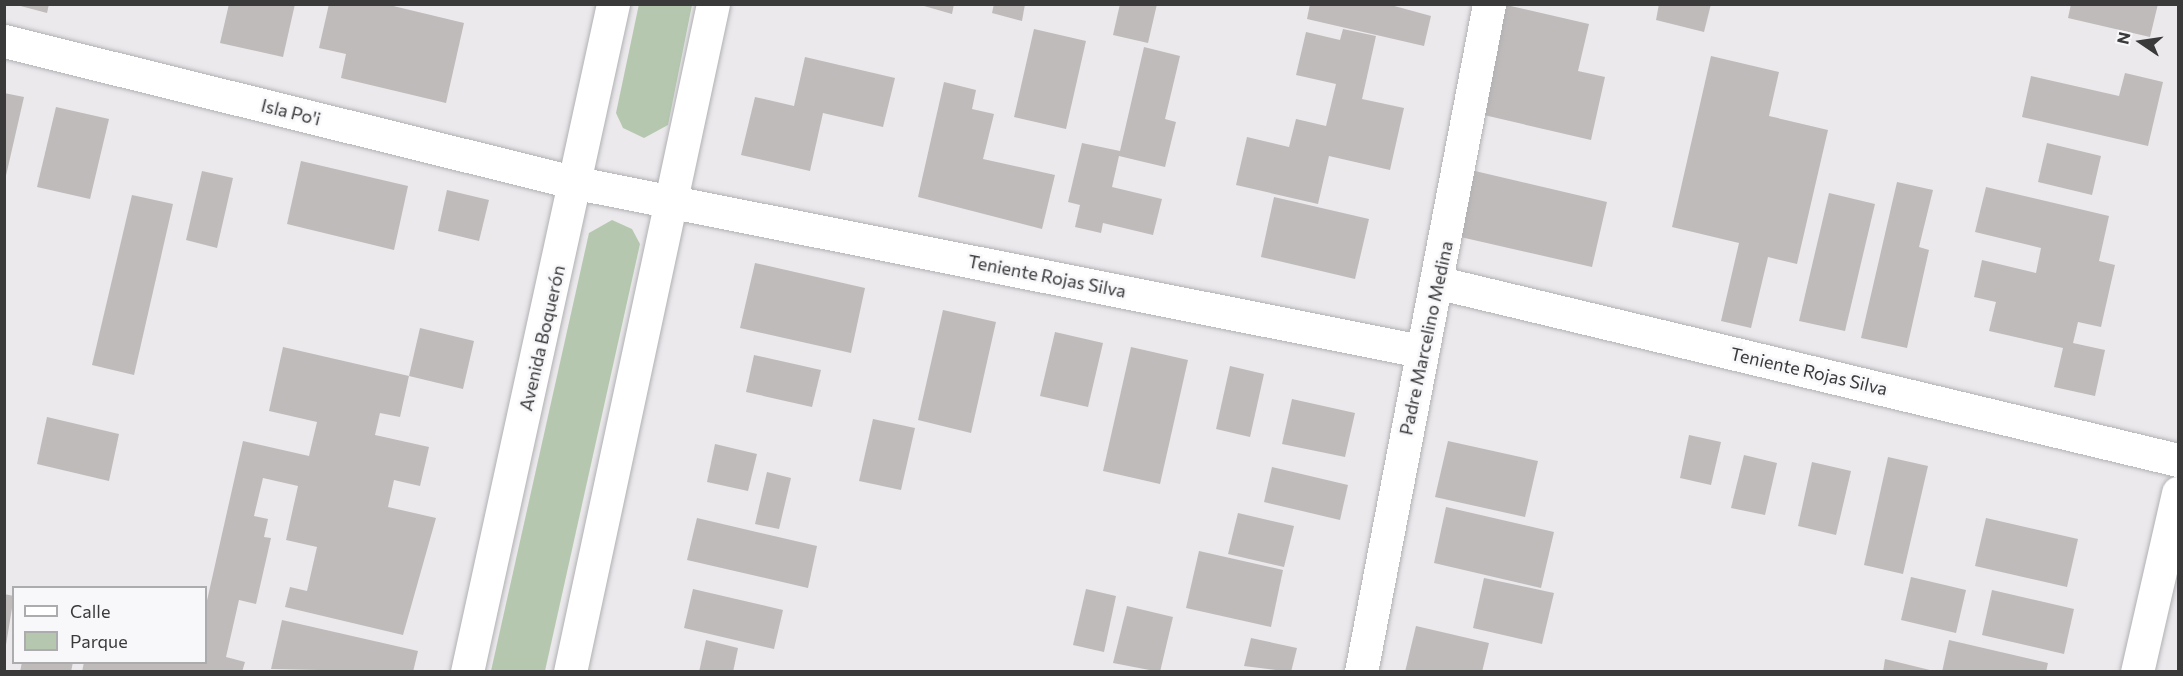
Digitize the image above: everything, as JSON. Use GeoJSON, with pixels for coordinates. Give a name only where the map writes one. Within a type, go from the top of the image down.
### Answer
{"type":"FeatureCollection","features":[{"type":"Feature","properties":{"kind":"street","name":"Avenida Boquerón"},"geometry":{"type":"LineString","coordinates":[[467,672],[577,183],[613,4]]}},
{"type":"Feature","properties":{"kind":"street"},"geometry":{"type":"LineString","coordinates":[[570,672],[673,200],[713,4]]}},
{"type":"Feature","properties":{"kind":"street","name":"Padre Marcelino Medina"},"geometry":{"type":"LineString","coordinates":[[1361,672],[1421,351],[1440,283],[1489,4]]}},
{"type":"Feature","properties":{"kind":"street","name":"Isla Po'i"},"geometry":{"type":"LineString","coordinates":[[4,41],[577,183],[673,200]]}},
{"type":"Feature","properties":{"kind":"street","name":"Teniente Rojas Silva"},"geometry":{"type":"LineString","coordinates":[[673,200],[1421,351]]}},
{"type":"Feature","properties":{"kind":"street","name":"Teniente Rojas Silva"},"geometry":{"type":"LineString","coordinates":[[1440,283],[2178,460]]}},
{"type":"Feature","properties":{"kind":"street"},"geometry":{"type":"LineString","coordinates":[[2137,672],[2178,493]]}},
{"type":"Feature","properties":{"kind":"green space"},"geometry":{"type":"Polygon","coordinates":[[[639,4],[692,5],[668,125],[644,138],[623,128],[616,113],[639,4]]]}},
{"type":"Feature","properties":{"kind":"green space"},"geometry":{"type":"Polygon","coordinates":[[[612,220],[632,229],[640,244],[545,671],[491,671],[589,233],[612,220]]]}},
{"type":"Feature","properties":{"kind":"building"},"geometry":{"type":"Polygon","coordinates":[[[13,4],[49,4],[47,13],[13,4]]]}},
{"type":"Feature","properties":{"kind":"building"},"geometry":{"type":"Polygon","coordinates":[[[229,4],[295,4],[283,57],[220,43],[229,4]]]}},
{"type":"Feature","properties":{"kind":"building"},"geometry":{"type":"Polygon","coordinates":[[[329,4],[385,4],[464,23],[446,103],[341,78],[346,54],[319,48],[329,4]]]}},
{"type":"Feature","properties":{"kind":"building"},"geometry":{"type":"Polygon","coordinates":[[[917,4],[954,4],[952,14],[917,4]]]}},
{"type":"Feature","properties":{"kind":"building"},"geometry":{"type":"Polygon","coordinates":[[[994,4],[1025,4],[1022,21],[992,13],[994,4]]]}},
{"type":"Feature","properties":{"kind":"building"},"geometry":{"type":"Polygon","coordinates":[[[1120,4],[1157,4],[1148,43],[1113,35],[1120,4]]]}},
{"type":"Feature","properties":{"kind":"building"},"geometry":{"type":"Polygon","coordinates":[[[1310,4],[1387,4],[1431,16],[1424,46],[1307,19],[1310,4]]]}},
{"type":"Feature","properties":{"kind":"building"},"geometry":{"type":"Polygon","coordinates":[[[1502,4],[1589,24],[1578,71],[1605,77],[1591,140],[1458,109],[1502,4]]]}},
{"type":"Feature","properties":{"kind":"building"},"geometry":{"type":"Polygon","coordinates":[[[1659,4],[1711,4],[1704,32],[1656,20],[1659,4]]]}},
{"type":"Feature","properties":{"kind":"building"},"geometry":{"type":"Polygon","coordinates":[[[2071,4],[2158,4],[2150,37],[2068,18],[2071,4]]]}},
{"type":"Feature","properties":{"kind":"building"},"geometry":{"type":"Polygon","coordinates":[[[1034,29],[1086,41],[1066,129],[1014,117],[1034,29]]]}},
{"type":"Feature","properties":{"kind":"building"},"geometry":{"type":"Polygon","coordinates":[[[1343,29],[1376,36],[1362,99],[1404,108],[1390,170],[1329,156],[1318,204],[1236,185],[1247,137],[1289,147],[1296,119],[1326,126],[1336,84],[1296,75],[1306,32],[1340,40],[1343,29]]]}},
{"type":"Feature","properties":{"kind":"building"},"geometry":{"type":"Polygon","coordinates":[[[1144,47],[1180,56],[1165,119],[1176,122],[1165,167],[1119,156],[1112,187],[1162,199],[1153,235],[1103,223],[1101,233],[1075,227],[1080,205],[1068,202],[1082,143],[1120,151],[1144,47]]]}},
{"type":"Feature","properties":{"kind":"building"},"geometry":{"type":"Polygon","coordinates":[[[1711,56],[1779,72],[1769,116],[1828,130],[1797,264],[1768,257],[1751,328],[1721,321],[1739,243],[1672,227],[1711,56]]]}},
{"type":"Feature","properties":{"kind":"building"},"geometry":{"type":"Polygon","coordinates":[[[805,57],[895,78],[883,127],[823,113],[810,171],[741,155],[755,97],[794,106],[805,57]]]}},
{"type":"Feature","properties":{"kind":"building"},"geometry":{"type":"Polygon","coordinates":[[[2125,73],[2163,82],[2148,146],[2022,117],[2031,76],[2119,96],[2125,73]]]}},
{"type":"Feature","properties":{"kind":"building"},"geometry":{"type":"Polygon","coordinates":[[[944,82],[976,90],[972,109],[994,114],[983,159],[1055,175],[1042,229],[918,197],[944,82]]]}},
{"type":"Feature","properties":{"kind":"building"},"geometry":{"type":"Polygon","coordinates":[[[4,93],[24,97],[5,180],[4,179],[4,93]]]}},
{"type":"Feature","properties":{"kind":"building"},"geometry":{"type":"Polygon","coordinates":[[[56,107],[109,119],[90,199],[37,187],[56,107]]]}},
{"type":"Feature","properties":{"kind":"building"},"geometry":{"type":"Polygon","coordinates":[[[2047,143],[2101,156],[2092,195],[2038,182],[2047,143]]]}},
{"type":"Feature","properties":{"kind":"building"},"geometry":{"type":"Polygon","coordinates":[[[301,161],[408,186],[394,250],[287,224],[301,161]]]}},
{"type":"Feature","properties":{"kind":"building"},"geometry":{"type":"Polygon","coordinates":[[[1458,167],[1607,202],[1592,267],[1443,233],[1458,167]]]}},
{"type":"Feature","properties":{"kind":"building"},"geometry":{"type":"Polygon","coordinates":[[[202,171],[233,178],[217,248],[186,240],[202,171]]]}},
{"type":"Feature","properties":{"kind":"building"},"geometry":{"type":"Polygon","coordinates":[[[1897,182],[1933,190],[1919,247],[1929,250],[1907,348],[1861,338],[1897,182]]]}},
{"type":"Feature","properties":{"kind":"building"},"geometry":{"type":"Polygon","coordinates":[[[1986,187],[2109,216],[2099,261],[2115,265],[2101,327],[2078,322],[2073,343],[2105,350],[2095,396],[2054,387],[2063,348],[1989,331],[1996,302],[1974,297],[1982,260],[2036,273],[2041,248],[1975,232],[1986,187]]]}},
{"type":"Feature","properties":{"kind":"building"},"geometry":{"type":"Polygon","coordinates":[[[447,190],[489,200],[479,241],[438,231],[447,190]]]}},
{"type":"Feature","properties":{"kind":"building"},"geometry":{"type":"Polygon","coordinates":[[[1829,193],[1875,204],[1845,331],[1799,321],[1829,193]]]}},
{"type":"Feature","properties":{"kind":"building"},"geometry":{"type":"Polygon","coordinates":[[[132,195],[173,204],[134,375],[92,365],[132,195]]]}},
{"type":"Feature","properties":{"kind":"building"},"geometry":{"type":"Polygon","coordinates":[[[1274,197],[1369,219],[1355,279],[1261,257],[1274,197]]]}},
{"type":"Feature","properties":{"kind":"building"},"geometry":{"type":"Polygon","coordinates":[[[755,263],[865,288],[851,353],[740,328],[755,263]]]}},
{"type":"Feature","properties":{"kind":"building"},"geometry":{"type":"Polygon","coordinates":[[[943,310],[996,322],[971,433],[918,420],[943,310]]]}},
{"type":"Feature","properties":{"kind":"building"},"geometry":{"type":"Polygon","coordinates":[[[420,328],[474,341],[463,389],[409,376],[420,328]]]}},
{"type":"Feature","properties":{"kind":"building"},"geometry":{"type":"Polygon","coordinates":[[[1055,332],[1103,343],[1088,407],[1040,396],[1055,332]]]}},
{"type":"Feature","properties":{"kind":"building"},"geometry":{"type":"Polygon","coordinates":[[[283,347],[409,376],[400,417],[380,413],[375,435],[429,447],[420,486],[394,480],[388,507],[436,518],[403,635],[285,607],[290,587],[307,591],[317,547],[286,540],[298,486],[263,478],[254,516],[268,519],[264,537],[271,538],[256,604],[239,600],[226,657],[245,662],[242,672],[82,672],[84,664],[207,664],[207,601],[243,441],[309,456],[317,422],[269,411],[283,347]]]}},
{"type":"Feature","properties":{"kind":"building"},"geometry":{"type":"Polygon","coordinates":[[[1131,347],[1188,360],[1160,484],[1103,471],[1131,347]]]}},
{"type":"Feature","properties":{"kind":"building"},"geometry":{"type":"Polygon","coordinates":[[[754,355],[821,370],[812,407],[746,392],[754,355]]]}},
{"type":"Feature","properties":{"kind":"building"},"geometry":{"type":"Polygon","coordinates":[[[1230,366],[1264,374],[1250,437],[1216,429],[1230,366]]]}},
{"type":"Feature","properties":{"kind":"building"},"geometry":{"type":"Polygon","coordinates":[[[1292,399],[1355,413],[1345,457],[1282,444],[1292,399]]]}},
{"type":"Feature","properties":{"kind":"building"},"geometry":{"type":"Polygon","coordinates":[[[47,417],[119,434],[109,481],[37,464],[47,417]]]}},
{"type":"Feature","properties":{"kind":"building"},"geometry":{"type":"Polygon","coordinates":[[[873,419],[915,428],[901,490],[859,481],[873,419]]]}},
{"type":"Feature","properties":{"kind":"building"},"geometry":{"type":"Polygon","coordinates":[[[1689,435],[1721,442],[1711,485],[1680,478],[1689,435]]]}},
{"type":"Feature","properties":{"kind":"building"},"geometry":{"type":"Polygon","coordinates":[[[1448,441],[1538,461],[1525,517],[1435,497],[1448,441]]]}},
{"type":"Feature","properties":{"kind":"building"},"geometry":{"type":"Polygon","coordinates":[[[715,444],[757,454],[748,491],[707,482],[715,444]]]}},
{"type":"Feature","properties":{"kind":"building"},"geometry":{"type":"Polygon","coordinates":[[[1744,455],[1777,463],[1765,515],[1731,508],[1744,455]]]}},
{"type":"Feature","properties":{"kind":"building"},"geometry":{"type":"Polygon","coordinates":[[[1888,457],[1928,466],[1903,574],[1864,565],[1888,457]]]}},
{"type":"Feature","properties":{"kind":"building"},"geometry":{"type":"Polygon","coordinates":[[[1812,462],[1851,471],[1836,535],[1798,526],[1812,462]]]}},
{"type":"Feature","properties":{"kind":"building"},"geometry":{"type":"Polygon","coordinates":[[[1272,467],[1348,485],[1340,520],[1264,502],[1272,467]]]}},
{"type":"Feature","properties":{"kind":"building"},"geometry":{"type":"Polygon","coordinates":[[[767,472],[791,478],[779,529],[755,524],[767,472]]]}},
{"type":"Feature","properties":{"kind":"building"},"geometry":{"type":"Polygon","coordinates":[[[1446,507],[1554,532],[1541,588],[1434,563],[1446,507]]]}},
{"type":"Feature","properties":{"kind":"building"},"geometry":{"type":"Polygon","coordinates":[[[1238,513],[1294,526],[1284,567],[1228,554],[1238,513]]]}},
{"type":"Feature","properties":{"kind":"building"},"geometry":{"type":"Polygon","coordinates":[[[697,518],[817,546],[808,588],[687,560],[697,518]]]}},
{"type":"Feature","properties":{"kind":"building"},"geometry":{"type":"Polygon","coordinates":[[[1986,518],[2078,539],[2067,587],[1975,566],[1986,518]]]}},
{"type":"Feature","properties":{"kind":"building"},"geometry":{"type":"Polygon","coordinates":[[[1199,551],[1283,570],[1271,627],[1186,608],[1199,551]]]}},
{"type":"Feature","properties":{"kind":"building"},"geometry":{"type":"Polygon","coordinates":[[[1911,577],[1966,590],[1956,633],[1901,620],[1911,577]]]}},
{"type":"Feature","properties":{"kind":"building"},"geometry":{"type":"Polygon","coordinates":[[[1484,578],[1554,593],[1542,644],[1473,628],[1484,578]]]}},
{"type":"Feature","properties":{"kind":"building"},"geometry":{"type":"Polygon","coordinates":[[[693,589],[783,610],[774,649],[684,628],[693,589]]]}},
{"type":"Feature","properties":{"kind":"building"},"geometry":{"type":"Polygon","coordinates":[[[1086,589],[1116,596],[1104,652],[1073,645],[1086,589]]]}},
{"type":"Feature","properties":{"kind":"building"},"geometry":{"type":"Polygon","coordinates":[[[1992,590],[2074,609],[2064,654],[1982,635],[1992,590]]]}},
{"type":"Feature","properties":{"kind":"building"},"geometry":{"type":"Polygon","coordinates":[[[4,594],[12,596],[12,608],[4,651],[4,594]]]}},
{"type":"Feature","properties":{"kind":"building"},"geometry":{"type":"Polygon","coordinates":[[[1127,606],[1173,617],[1160,672],[1113,663],[1127,606]]]}},
{"type":"Feature","properties":{"kind":"building"},"geometry":{"type":"Polygon","coordinates":[[[282,620],[418,651],[413,672],[271,669],[282,620]]]}},
{"type":"Feature","properties":{"kind":"building"},"geometry":{"type":"Polygon","coordinates":[[[1416,626],[1489,643],[1482,672],[1405,672],[1416,626]]]}},
{"type":"Feature","properties":{"kind":"building"},"geometry":{"type":"Polygon","coordinates":[[[1251,638],[1297,648],[1291,672],[1244,666],[1251,638]]]}},
{"type":"Feature","properties":{"kind":"building"},"geometry":{"type":"Polygon","coordinates":[[[706,640],[738,648],[733,672],[699,672],[706,640]]]}},
{"type":"Feature","properties":{"kind":"building"},"geometry":{"type":"Polygon","coordinates":[[[1949,640],[2048,663],[2046,672],[1942,672],[1949,640]]]}},
{"type":"Feature","properties":{"kind":"building"},"geometry":{"type":"Polygon","coordinates":[[[1885,659],[1934,671],[1934,672],[1883,672],[1885,659]]]}},
{"type":"Feature","properties":{"kind":"building"},"geometry":{"type":"Polygon","coordinates":[[[22,664],[73,664],[71,672],[20,672],[22,664]]]}}]}
